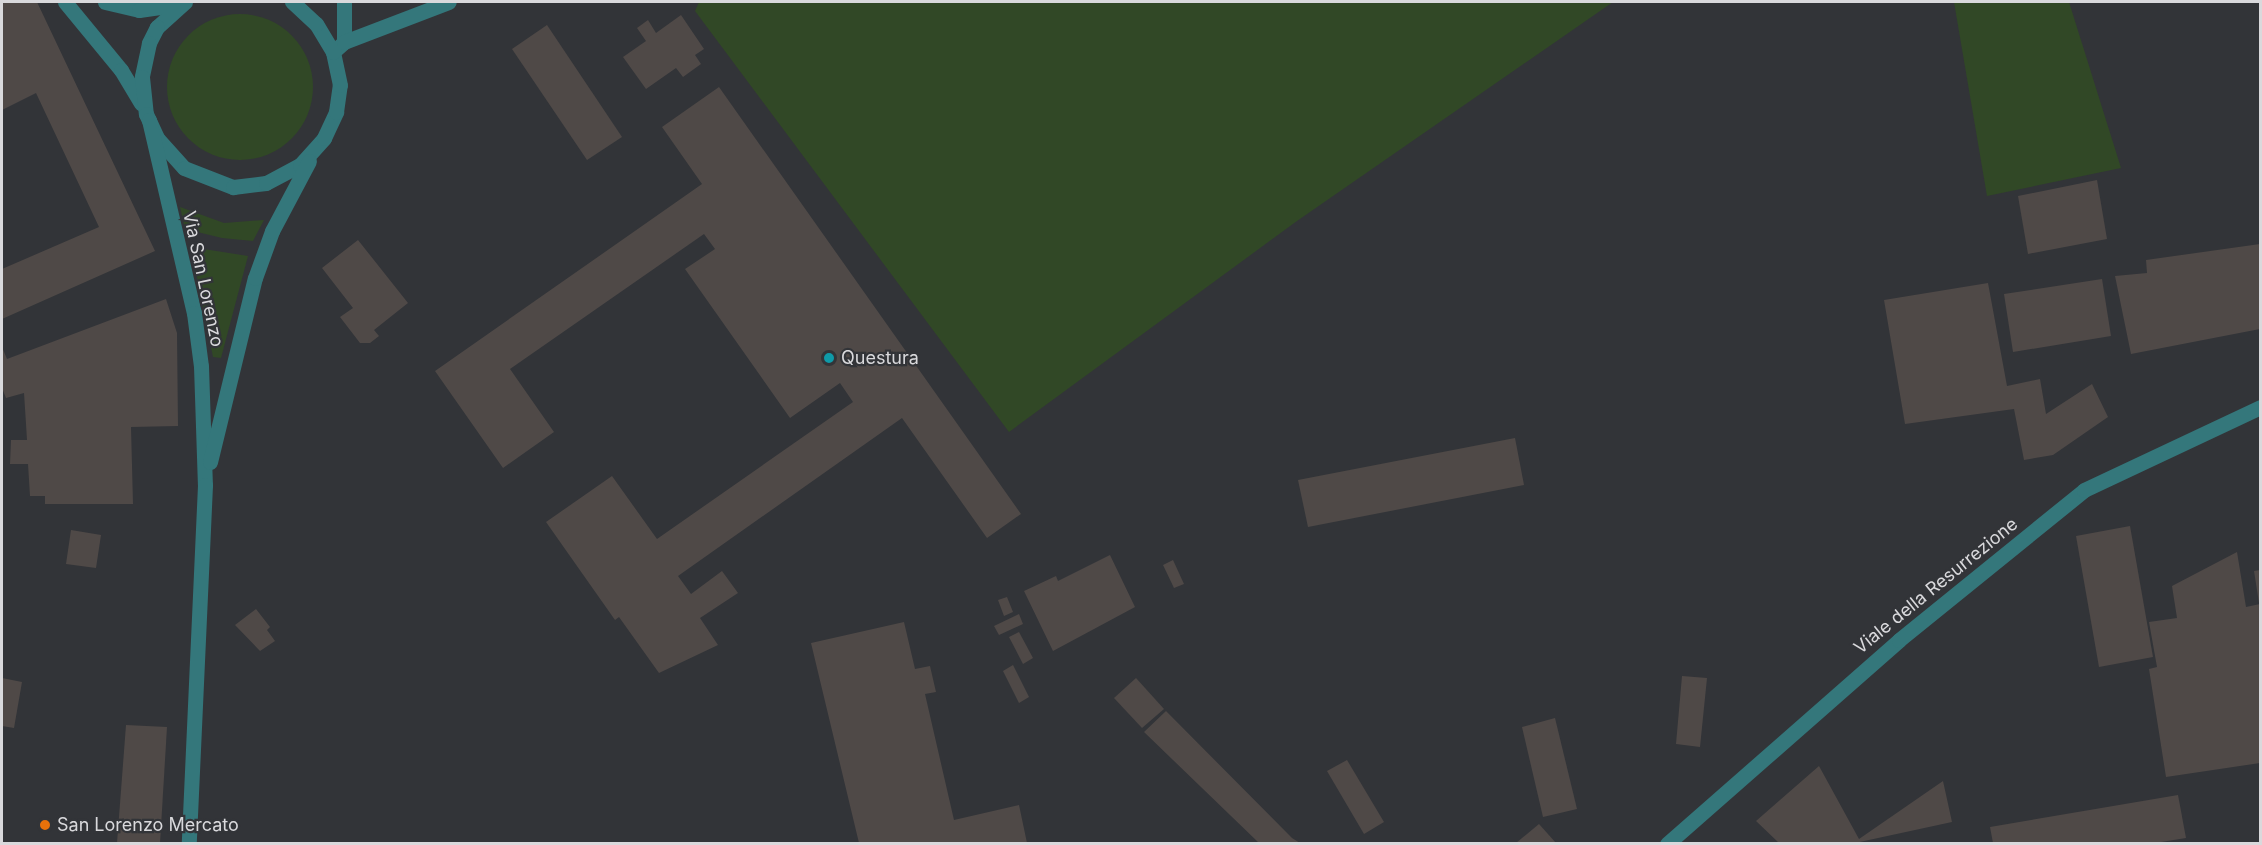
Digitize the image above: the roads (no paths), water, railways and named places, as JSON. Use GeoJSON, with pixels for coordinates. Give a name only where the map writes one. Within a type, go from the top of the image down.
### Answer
{"type":"FeatureCollection","features":[{"type":"Feature","properties":{"kind":"street","name":"Via San Lorenzo"},"geometry":{"type":"LineString","coordinates":[[65,2],[121,70],[148,117],[198,336],[205,485],[189,843]]}},
{"type":"Feature","properties":{"kind":"street"},"geometry":{"type":"LineString","coordinates":[[105,2],[139,10],[182,2]]}},
{"type":"Feature","properties":{"kind":"street"},"geometry":{"type":"LineString","coordinates":[[182,2],[157,27],[149,43],[142,77],[148,117],[168,153],[184,168],[233,187],[266,183],[285,175],[314,151],[331,126],[339,100],[339,47],[344,2]]}},
{"type":"Feature","properties":{"kind":"street"},"geometry":{"type":"LineString","coordinates":[[292,2],[339,47]]}},
{"type":"Feature","properties":{"kind":"street"},"geometry":{"type":"LineString","coordinates":[[304,2],[316,24]]}},
{"type":"Feature","properties":{"kind":"street"},"geometry":{"type":"LineString","coordinates":[[339,47],[449,2]]}},
{"type":"Feature","properties":{"kind":"street","name":"Via San Lorenzo"},"geometry":{"type":"LineString","coordinates":[[205,485],[255,278],[273,231],[314,151]]}},
{"type":"Feature","properties":{"kind":"street","name":"Viale della Resurrezione"},"geometry":{"type":"LineString","coordinates":[[1667,843],[1899,640],[2084,490],[2260,407]]}},
{"type":"Feature","properties":{"kind":"place","name":"Questura"},"geometry":{"type":"Point","coordinates":[829,358]}},
{"type":"Feature","properties":{"kind":"place","name":"San Lorenzo Mercato"},"geometry":{"type":"Point","coordinates":[45,825]}}]}
